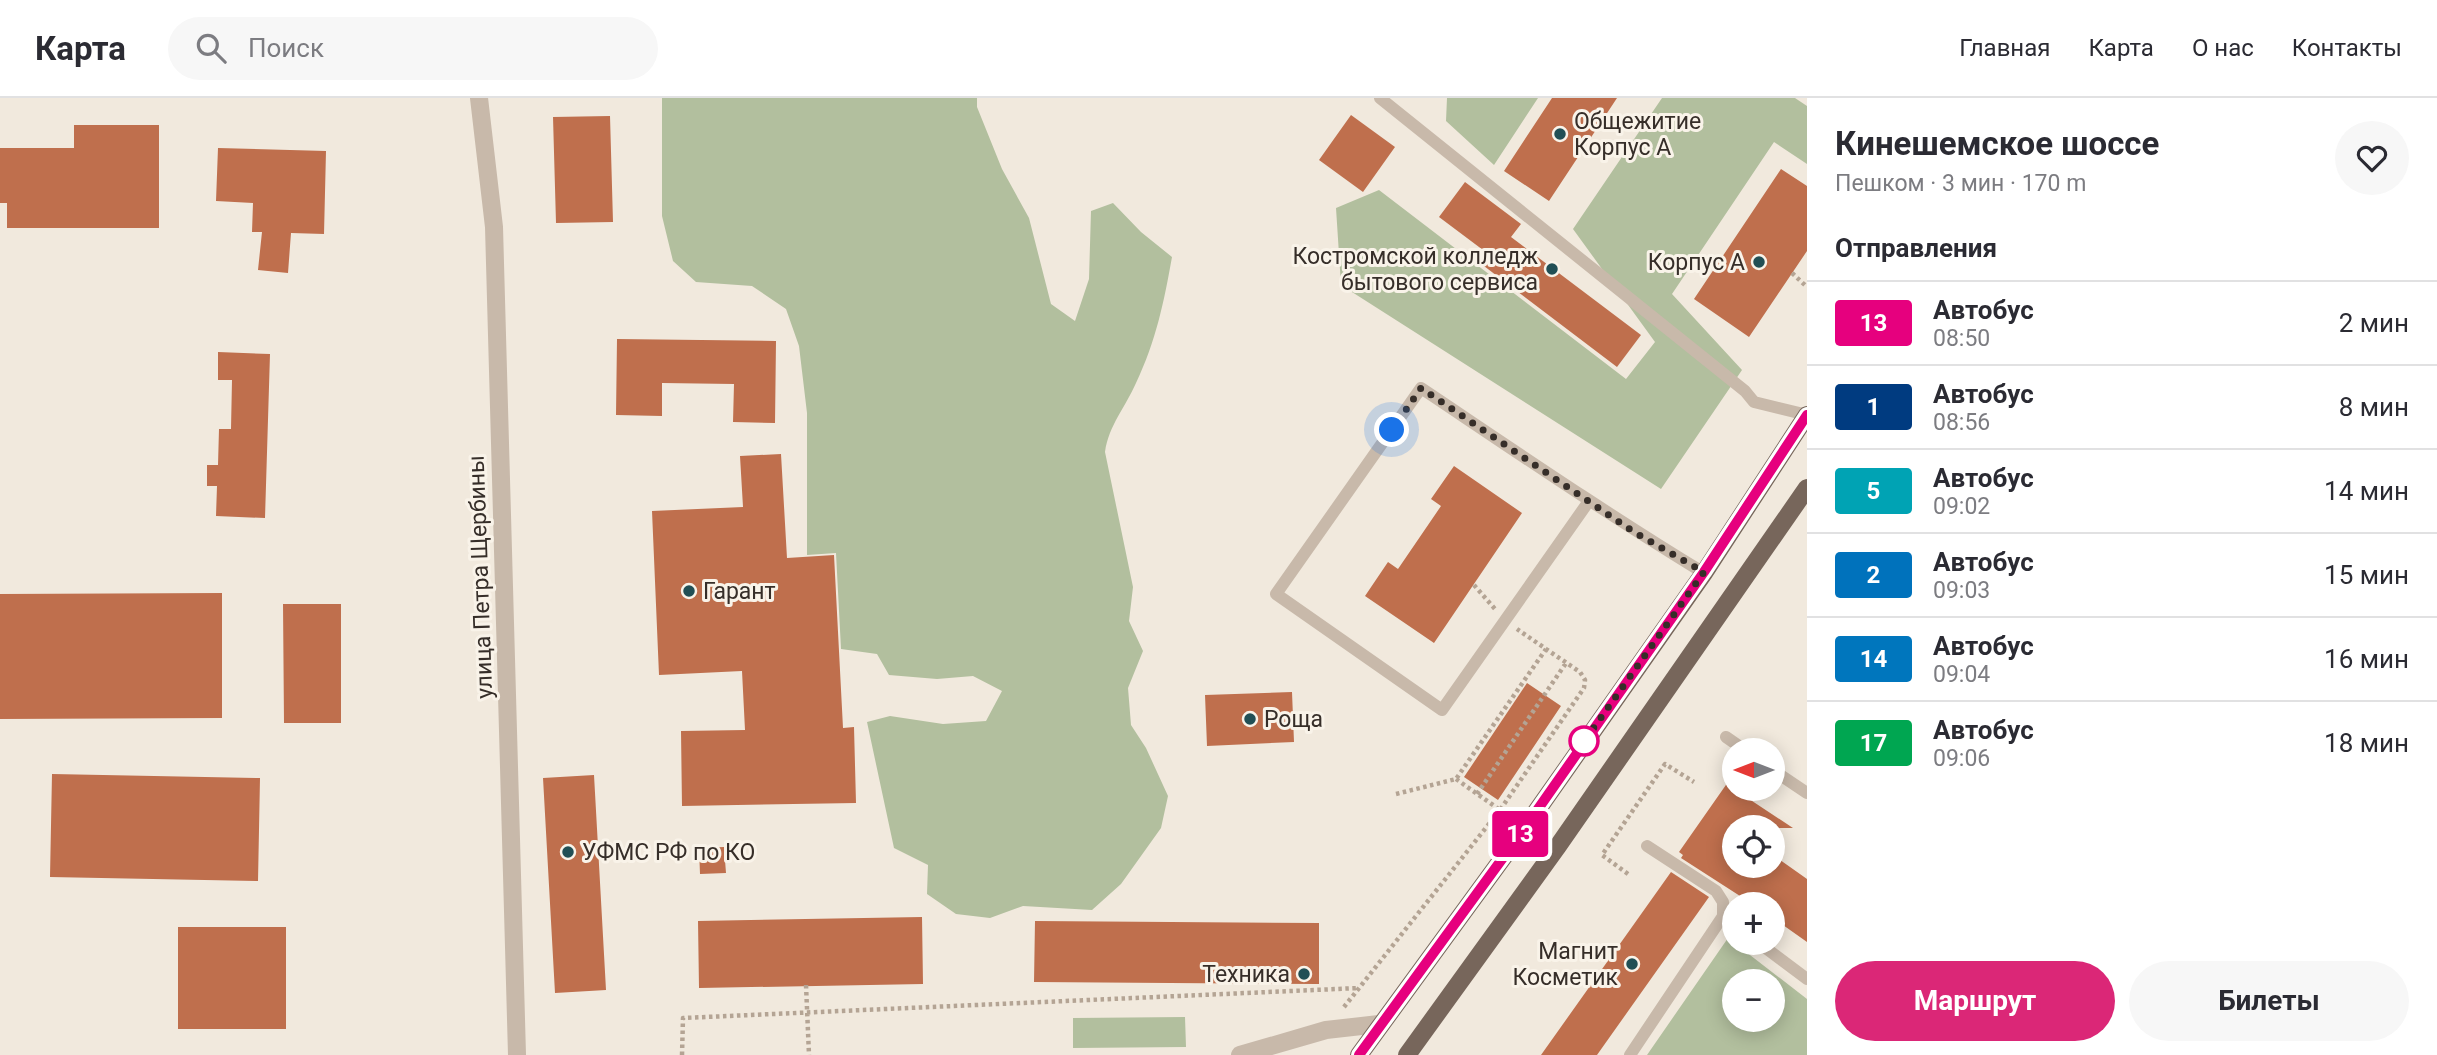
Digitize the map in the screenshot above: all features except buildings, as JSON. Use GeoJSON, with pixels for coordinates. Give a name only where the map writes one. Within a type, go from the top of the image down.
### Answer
{"type":"FeatureCollection","features":[{"type":"Feature","properties":{"kind":"main road"},"geometry":{"type":"LineString","coordinates":[[1359,1055],[1379,1024],[1524,829],[1704,572],[1807,415]]}},
{"type":"Feature","properties":{"kind":"main road"},"geometry":{"type":"LineString","coordinates":[[1407,1055],[1566,836],[1807,488]]}},
{"type":"Feature","properties":{"kind":"street","name":"улица Петра Щербины"},"geometry":{"type":"LineString","coordinates":[[479,98],[494,227],[517,1055]]}},
{"type":"Feature","properties":{"kind":"street"},"geometry":{"type":"LineString","coordinates":[[1240,1055],[1326,1030],[1379,1024]]}},
{"type":"Feature","properties":{"kind":"lane"},"geometry":{"type":"LineString","coordinates":[[1380,98],[1734,382],[1754,402],[1807,415]]}},
{"type":"Feature","properties":{"kind":"lane"},"geometry":{"type":"LineString","coordinates":[[1589,501],[1442,710],[1276,594],[1421,388],[1589,501],[1634,532],[1704,572]]}},
{"type":"Feature","properties":{"kind":"lane"},"geometry":{"type":"LineString","coordinates":[[1785,778],[1807,793]]}},
{"type":"Feature","properties":{"kind":"lane"},"geometry":{"type":"LineString","coordinates":[[1647,846],[1716,891],[1722,900]]}},
{"type":"Feature","properties":{"kind":"lane"},"geometry":{"type":"LineString","coordinates":[[1630,1055],[1722,917]]}},
{"type":"Feature","properties":{"kind":"lane"},"geometry":{"type":"LineString","coordinates":[[1775,955],[1807,979]]}},
{"type":"Feature","properties":{"kind":"path"},"geometry":{"type":"LineString","coordinates":[[1792,272],[1807,287]]}},
{"type":"Feature","properties":{"kind":"path"},"geometry":{"type":"LineString","coordinates":[[1326,1030],[1500,810],[1584,688],[1585,680],[1580,672],[1505,621],[1474,585]]}},
{"type":"Feature","properties":{"kind":"path"},"geometry":{"type":"LineString","coordinates":[[1396,794],[1456,779],[1546,649]]}},
{"type":"Feature","properties":{"kind":"path"},"geometry":{"type":"LineString","coordinates":[[1477,794],[1566,663]]}},
{"type":"Feature","properties":{"kind":"path"},"geometry":{"type":"LineString","coordinates":[[1628,874],[1602,855],[1665,764],[1693,782]]}},
{"type":"Feature","properties":{"kind":"path"},"geometry":{"type":"LineString","coordinates":[[1456,779],[1500,810]]}},
{"type":"Feature","properties":{"kind":"path"},"geometry":{"type":"LineString","coordinates":[[806,985],[809,1055]]}},
{"type":"Feature","properties":{"kind":"path"},"geometry":{"type":"LineString","coordinates":[[682,1055],[683,1018],[1359,988]]}},
{"type":"Feature","properties":{"kind":"green space"},"geometry":{"type":"Polygon","coordinates":[[[662,98],[977,98],[977,107],[1002,169],[1029,218],[1051,304],[1075,321],[1089,279],[1091,211],[1113,203],[1141,232],[1172,257],[1149,352],[1114,425],[1105,452],[1133,587],[1129,621],[1143,651],[1128,688],[1131,725],[1146,748],[1168,796],[1161,828],[1121,884],[1092,910],[1023,906],[990,918],[956,914],[927,894],[928,865],[894,848],[867,722],[890,716],[943,724],[986,721],[1002,691],[973,676],[937,679],[889,675],[877,654],[841,649],[836,553],[807,555],[807,413],[799,346],[786,309],[752,286],[696,282],[673,261],[662,216],[662,98]]]}},
{"type":"Feature","properties":{"kind":"green space"},"geometry":{"type":"Polygon","coordinates":[[[1447,98],[1538,98],[1494,165],[1446,121],[1447,98]]]}},
{"type":"Feature","properties":{"kind":"green space"},"geometry":{"type":"Polygon","coordinates":[[[1662,98],[1795,98],[1807,106],[1807,164],[1774,142],[1672,294],[1742,370],[1661,489],[1341,285],[1336,208],[1379,190],[1626,379],[1655,342],[1573,229],[1662,98]]]}},
{"type":"Feature","properties":{"kind":"green space"},"geometry":{"type":"Polygon","coordinates":[[[1722,947],[1722,955],[1750,955],[1768,969],[1722,969],[1722,1032],[1785,1032],[1785,982],[1807,999],[1807,1055],[1647,1055],[1722,947]]]}},
{"type":"Feature","properties":{"kind":"green space"},"geometry":{"type":"Polygon","coordinates":[[[1185,1017],[1186,1047],[1073,1048],[1073,1018],[1185,1017]]]}},
{"type":"Feature","properties":{"kind":"bus line","name":"13"},"geometry":{"type":"LineString","coordinates":[[1359,1055],[1379,1024],[1524,829],[1704,572],[1807,415]]}},
{"type":"Feature","properties":{"kind":"place","name":"Общежитие Корпус А"},"geometry":{"type":"Point","coordinates":[1560,134]}},
{"type":"Feature","properties":{"kind":"place","name":"Корпус А"},"geometry":{"type":"Point","coordinates":[1759,262]}},
{"type":"Feature","properties":{"kind":"place","name":"Костромской колледж бытового сервиса"},"geometry":{"type":"Point","coordinates":[1552,269]}},
{"type":"Feature","properties":{"kind":"place","name":"Гарант"},"geometry":{"type":"Point","coordinates":[689,591]}},
{"type":"Feature","properties":{"kind":"place","name":"Роща"},"geometry":{"type":"Point","coordinates":[1250,719]}},
{"type":"Feature","properties":{"kind":"place","name":"УФМС РФ по КО"},"geometry":{"type":"Point","coordinates":[568,852]}},
{"type":"Feature","properties":{"kind":"place","name":"Магнит Косметик"},"geometry":{"type":"Point","coordinates":[1632,964]}},
{"type":"Feature","properties":{"kind":"place","name":"Техника"},"geometry":{"type":"Point","coordinates":[1304,974]}},
{"type":"Feature","properties":{"kind":"route"},"geometry":{"type":"LineString","coordinates":[[1392,430],[1421,388],[1634,532],[1704,572],[1583,743],[1584,741]]}}]}
